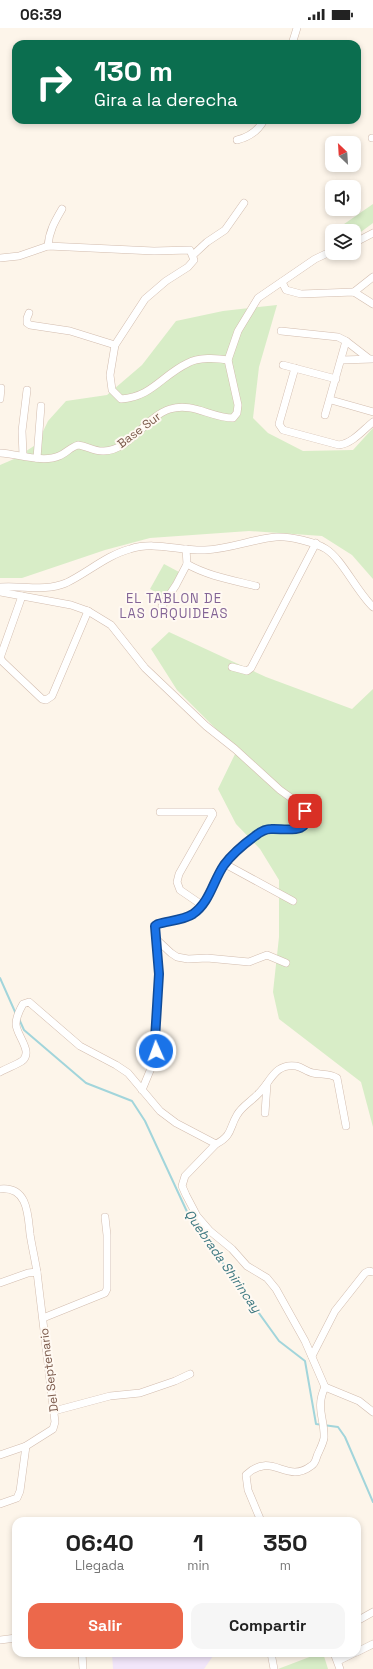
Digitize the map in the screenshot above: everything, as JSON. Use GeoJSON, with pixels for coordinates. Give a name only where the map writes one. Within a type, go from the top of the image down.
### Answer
{"type":"FeatureCollection","features":[{"type":"Feature","properties":{"kind":"street"},"geometry":{"type":"LineString","coordinates":[[293,40],[297,28]]}},
{"type":"Feature","properties":{"kind":"street"},"geometry":{"type":"LineString","coordinates":[[237,140],[245,138],[258,130],[262,124]]}},
{"type":"Feature","properties":{"kind":"street"},"geometry":{"type":"LineString","coordinates":[[244,203],[224,230],[207,242],[194,255],[194,260],[188,267],[166,280],[145,299],[115,345],[110,375],[112,390],[121,399],[140,396],[189,362],[200,360],[228,360],[238,331],[258,298],[315,259],[325,254]]}},
{"type":"Feature","properties":{"kind":"street"},"geometry":{"type":"LineString","coordinates":[[48,246],[48,237],[52,226],[62,209]]}},
{"type":"Feature","properties":{"kind":"street"},"geometry":{"type":"LineString","coordinates":[[361,239],[373,233]]}},
{"type":"Feature","properties":{"kind":"street"},"geometry":{"type":"LineString","coordinates":[[0,258],[19,256],[48,246],[154,251],[187,248],[194,255]]}},
{"type":"Feature","properties":{"kind":"street"},"geometry":{"type":"LineString","coordinates":[[354,292],[373,277]]}},
{"type":"Feature","properties":{"kind":"street"},"geometry":{"type":"LineString","coordinates":[[282,282],[286,290],[301,294],[354,292],[373,304]]}},
{"type":"Feature","properties":{"kind":"street"},"geometry":{"type":"LineString","coordinates":[[29,313],[26,318],[27,323],[30,325],[70,331],[115,345]]}},
{"type":"Feature","properties":{"kind":"street"},"geometry":{"type":"LineString","coordinates":[[281,331],[338,337],[370,358]]}},
{"type":"Feature","properties":{"kind":"street"},"geometry":{"type":"LineString","coordinates":[[325,415],[331,400],[346,341]]}},
{"type":"Feature","properties":{"kind":"street"},"geometry":{"type":"LineString","coordinates":[[342,360],[370,358]]}},
{"type":"Feature","properties":{"kind":"street","name":"Base Sur"},"geometry":{"type":"LineString","coordinates":[[0,453],[37,458],[49,458],[60,456],[71,447],[78,445],[96,451],[105,451],[117,448],[158,415],[171,408],[196,408],[224,418],[233,418],[237,413],[238,404],[228,360]]}},
{"type":"Feature","properties":{"kind":"street"},"geometry":{"type":"LineString","coordinates":[[283,365],[336,379]]}},
{"type":"Feature","properties":{"kind":"street"},"geometry":{"type":"LineString","coordinates":[[295,368],[279,424],[283,430],[340,445],[346,444],[373,422]]}},
{"type":"Feature","properties":{"kind":"street"},"geometry":{"type":"LineString","coordinates":[[0,399],[1,388]]}},
{"type":"Feature","properties":{"kind":"street"},"geometry":{"type":"LineString","coordinates":[[23,455],[22,431],[27,390]]}},
{"type":"Feature","properties":{"kind":"street"},"geometry":{"type":"LineString","coordinates":[[331,400],[373,412]]}},
{"type":"Feature","properties":{"kind":"street"},"geometry":{"type":"LineString","coordinates":[[37,458],[41,406]]}},
{"type":"Feature","properties":{"kind":"street"},"geometry":{"type":"LineString","coordinates":[[0,446],[0,453]]}},
{"type":"Feature","properties":{"kind":"street"},"geometry":{"type":"LineString","coordinates":[[0,587],[45,588],[65,583],[130,548],[154,545],[205,550],[230,547],[277,537],[316,544],[327,550],[336,558],[353,584],[373,607]]}},
{"type":"Feature","properties":{"kind":"street"},"geometry":{"type":"LineString","coordinates":[[232,667],[246,671],[251,668],[316,544]]}},
{"type":"Feature","properties":{"kind":"street"},"geometry":{"type":"LineString","coordinates":[[162,606],[176,585],[187,564],[186,549]]}},
{"type":"Feature","properties":{"kind":"street"},"geometry":{"type":"LineString","coordinates":[[187,564],[220,578],[256,586]]}},
{"type":"Feature","properties":{"kind":"street"},"geometry":{"type":"LineString","coordinates":[[0,592],[71,605],[88,611],[112,625],[118,631],[129,649],[150,673],[206,726],[235,749],[280,790],[301,805],[307,816],[304,824],[294,831],[272,829],[263,830],[256,834],[225,864],[207,899],[202,905],[192,914],[155,926],[159,974],[155,1033],[156,1051],[154,1061],[142,1090]]}},
{"type":"Feature","properties":{"kind":"street"},"geometry":{"type":"LineString","coordinates":[[22,596],[0,658],[36,694],[42,699],[46,700],[52,696],[88,611]]}},
{"type":"Feature","properties":{"kind":"street"},"geometry":{"type":"LineString","coordinates":[[160,812],[212,812],[213,814],[179,874],[177,882],[180,890],[202,905]]}},
{"type":"Feature","properties":{"kind":"street"},"geometry":{"type":"LineString","coordinates":[[225,864],[293,901]]}},
{"type":"Feature","properties":{"kind":"street"},"geometry":{"type":"LineString","coordinates":[[156,939],[178,957],[250,962],[267,955],[286,963]]}},
{"type":"Feature","properties":{"kind":"street"},"geometry":{"type":"LineString","coordinates":[[0,1072],[23,1060],[27,1055],[26,1048],[17,1032],[17,1016],[23,1004],[29,1002],[80,1046],[116,1065],[128,1074],[160,1111],[176,1123],[216,1144]]}},
{"type":"Feature","properties":{"kind":"street"},"geometry":{"type":"LineString","coordinates":[[346,1126],[340,1084],[337,1078],[334,1075],[313,1073],[297,1066],[286,1066],[277,1070],[267,1084],[238,1114],[229,1135],[216,1144],[185,1176],[182,1186],[197,1216],[210,1231],[232,1249],[247,1266],[267,1278],[276,1289],[312,1356],[325,1387],[359,1401],[373,1412]]}},
{"type":"Feature","properties":{"kind":"street"},"geometry":{"type":"LineString","coordinates":[[265,1113],[267,1084]]}},
{"type":"Feature","properties":{"kind":"street","name":"Del Septenario"},"geometry":{"type":"LineString","coordinates":[[0,1189],[14,1190],[20,1195],[28,1207],[54,1411],[55,1422],[52,1429],[26,1446]]}},
{"type":"Feature","properties":{"kind":"street"},"geometry":{"type":"LineString","coordinates":[[43,1318],[105,1293],[107,1289],[105,1217]]}},
{"type":"Feature","properties":{"kind":"street"},"geometry":{"type":"LineString","coordinates":[[312,1356],[335,1311],[365,1273],[369,1271],[373,1272]]}},
{"type":"Feature","properties":{"kind":"street"},"geometry":{"type":"LineString","coordinates":[[0,1283],[28,1273],[37,1272]]}},
{"type":"Feature","properties":{"kind":"street"},"geometry":{"type":"LineString","coordinates":[[54,1411],[110,1396],[140,1393],[175,1381],[190,1374]]}},
{"type":"Feature","properties":{"kind":"street"},"geometry":{"type":"LineString","coordinates":[[259,1517],[248,1490],[246,1475],[253,1468],[267,1464],[290,1472],[303,1472],[313,1465],[324,1439],[320,1411],[321,1396],[325,1387]]}},
{"type":"Feature","properties":{"kind":"street"},"geometry":{"type":"LineString","coordinates":[[0,1455],[26,1446],[20,1491],[17,1498],[0,1504]]}},
{"type":"Feature","properties":{"kind":"street"},"geometry":{"type":"LineString","coordinates":[[361,1619],[373,1612]]}},
{"type":"Feature","properties":{"kind":"street"},"geometry":{"type":"LineString","coordinates":[[0,1640],[12,1638]]}},
{"type":"Feature","properties":{"kind":"street"},"geometry":{"type":"LineString","coordinates":[[361,1650],[373,1644]]}},
{"type":"Feature","properties":{"kind":"street"},"geometry":{"type":"LineString","coordinates":[[82,1657],[83,1669]]}},
{"type":"Feature","properties":{"kind":"street"},"geometry":{"type":"LineString","coordinates":[[272,1657],[274,1669]]}},
{"type":"Feature","properties":{"kind":"street"},"geometry":{"type":"LineString","coordinates":[[336,1657],[340,1669]]}},
{"type":"Feature","properties":{"kind":"street"},"geometry":{"type":"LineString","coordinates":[[338,1661],[346,1657]]}},
{"type":"Feature","properties":{"kind":"shaded area"},"geometry":{"type":"Polygon","coordinates":[[[112,1657],[212,1657],[204,1669],[113,1669],[112,1657]]]}},
{"type":"Feature","properties":{"kind":"green space"},"geometry":{"type":"Polygon","coordinates":[[[373,204],[373,223],[361,232],[361,224],[344,224],[356,216],[361,216],[361,212],[373,204]]]}},
{"type":"Feature","properties":{"kind":"green space"},"geometry":{"type":"Polygon","coordinates":[[[277,305],[259,367],[253,418],[268,433],[303,451],[353,450],[373,428],[373,579],[352,555],[322,536],[249,531],[150,538],[105,550],[22,578],[0,578],[0,465],[14,459],[37,444],[48,421],[66,401],[107,395],[142,365],[176,321],[223,311],[277,305]]]}},
{"type":"Feature","properties":{"kind":"green space"},"geometry":{"type":"Polygon","coordinates":[[[164,564],[179,572],[165,597],[150,589],[164,564]]]}},
{"type":"Feature","properties":{"kind":"green space"},"geometry":{"type":"Polygon","coordinates":[[[169,632],[266,677],[352,709],[373,689],[373,1127],[361,1082],[279,1019],[273,992],[279,937],[279,880],[260,849],[236,824],[218,789],[236,752],[224,737],[177,690],[151,649],[169,632]]]}},
{"type":"Feature","properties":{"kind":"green space"},"geometry":{"type":"Polygon","coordinates":[[[310,1657],[324,1657],[328,1669],[278,1669],[310,1657]]]}},
{"type":"Feature","properties":{"kind":"waterway","name":"Quebrada Shirincay"},"geometry":{"type":"LineString","coordinates":[[0,978],[16,1014]]}},
{"type":"Feature","properties":{"kind":"waterway","name":"Quebrada Shirincay"},"geometry":{"type":"LineString","coordinates":[[19,1019],[24,1030],[86,1083],[132,1101],[145,1121],[189,1216],[279,1341],[305,1361],[316,1424],[338,1427],[345,1437],[373,1502]]}},
{"type":"Feature","properties":{"kind":"district","name":"EL TABLON DE LAS ORQUIDEAS"},"geometry":{"type":"Point","coordinates":[174,606]}},
{"type":"Feature","properties":{"kind":"route"},"geometry":{"type":"LineString","coordinates":[[156,1051],[155,1027],[159,974],[158,948],[154,933],[155,926],[192,914],[207,899],[218,875],[234,854],[256,834],[263,830],[272,829],[294,831],[300,828],[304,824],[307,816],[305,811]]}}]}
